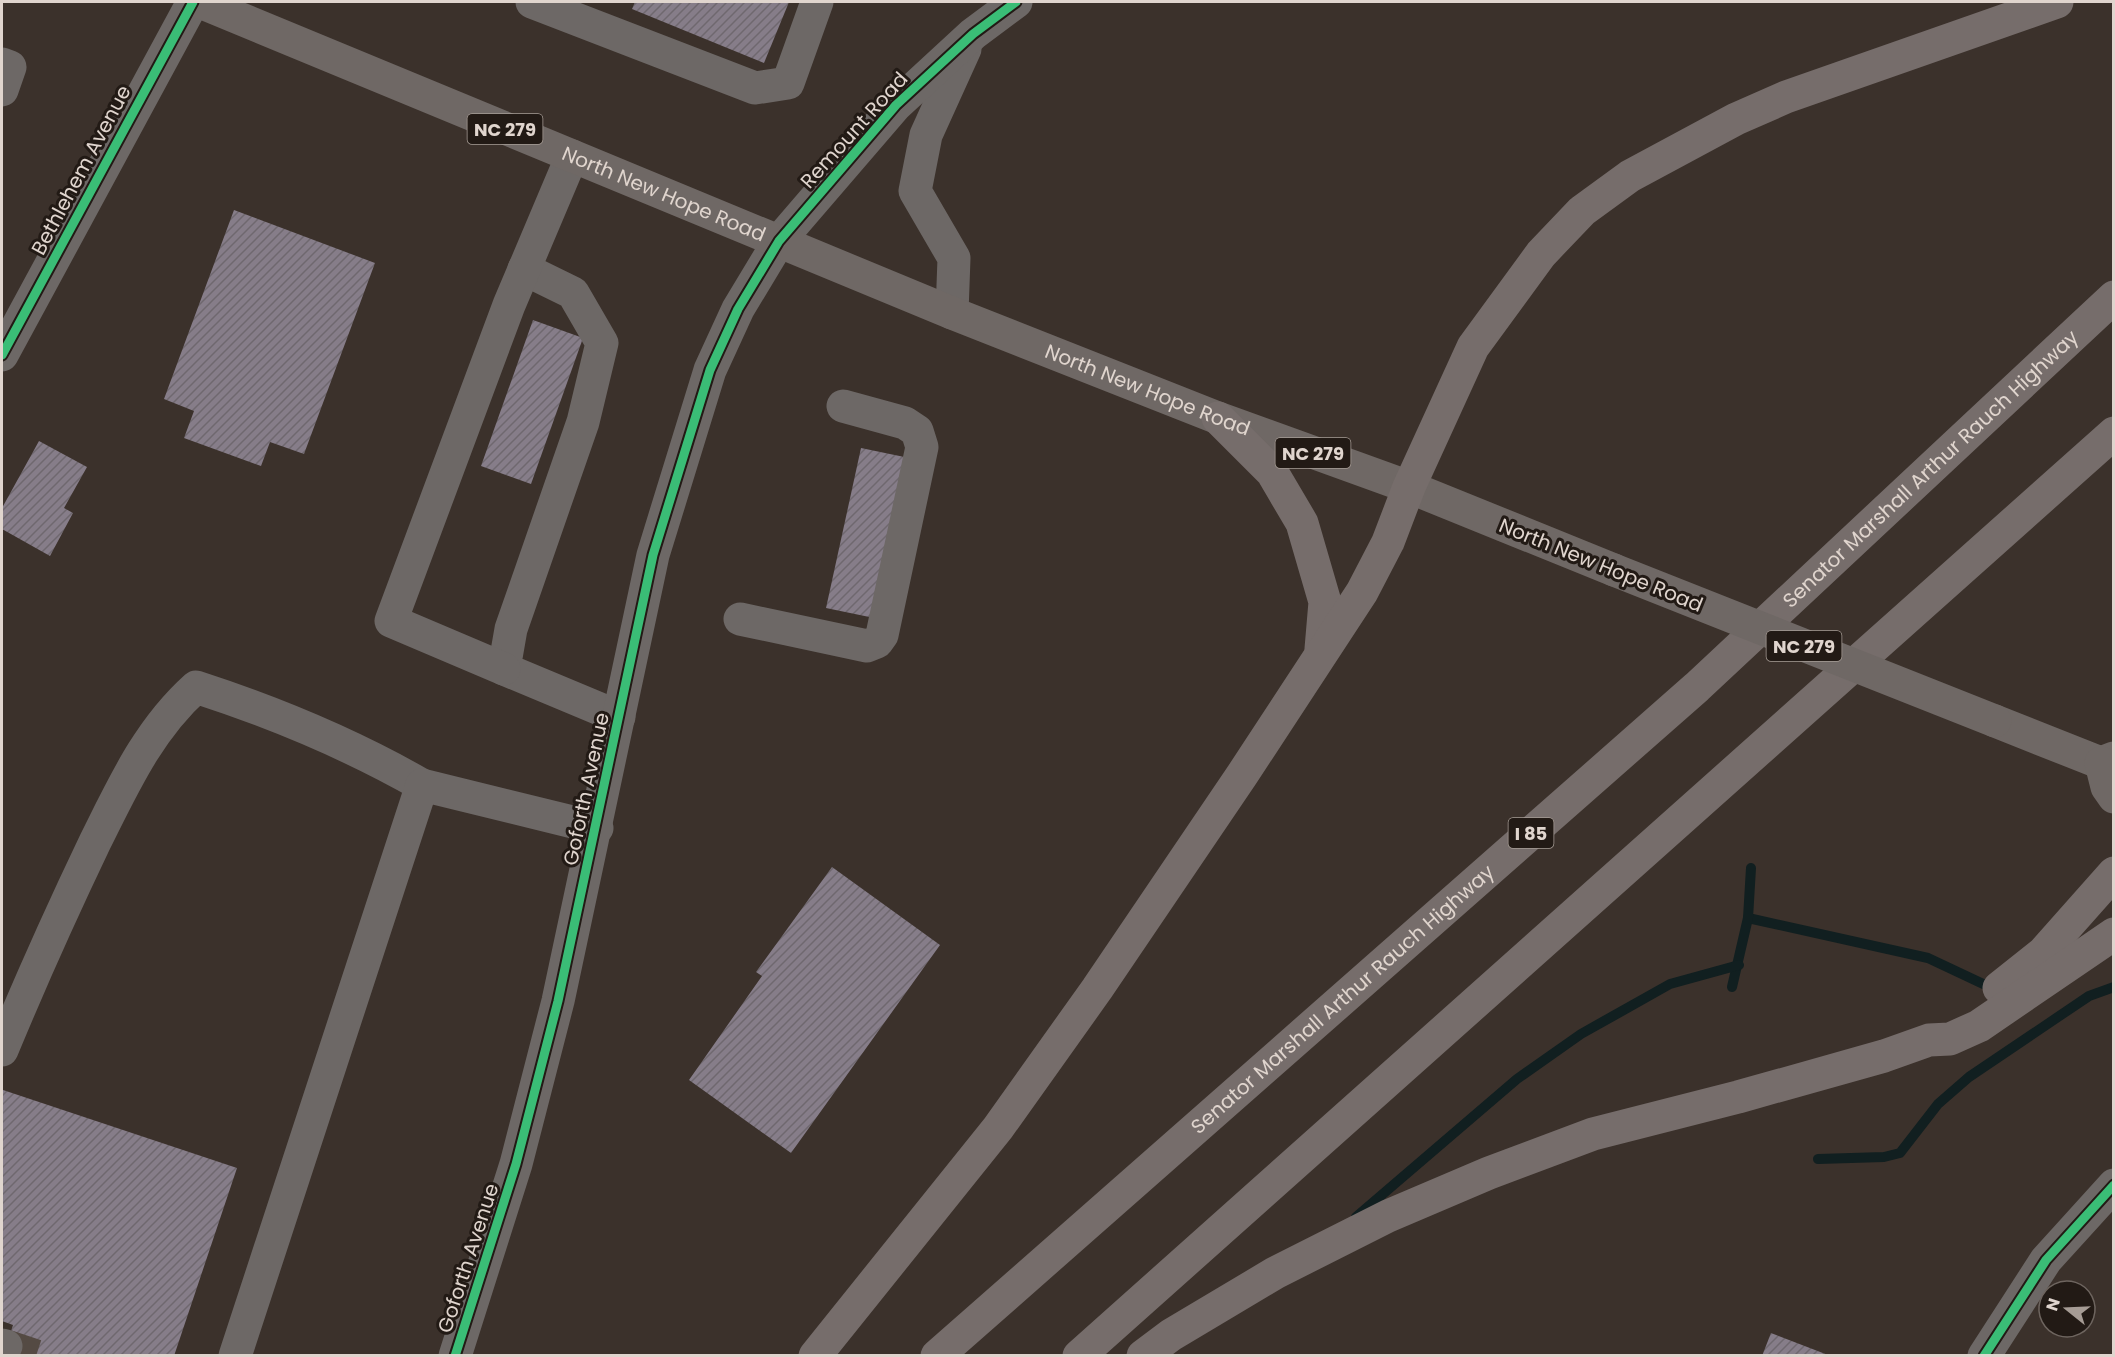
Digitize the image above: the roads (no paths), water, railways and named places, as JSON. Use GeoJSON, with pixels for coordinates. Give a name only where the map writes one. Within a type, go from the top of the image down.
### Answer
{"type":"FeatureCollection","features":[{"type":"Feature","properties":{"kind":"highway"},"geometry":{"type":"LineString","coordinates":[[815,1356],[999,1128],[1097,989],[1362,592],[1389,542],[1409,487],[1473,347],[1541,254],[1582,212],[1630,176],[1736,119],[1786,97],[2057,2]]}},
{"type":"Feature","properties":{"kind":"highway","name":"Senator Marshall Arthur Rauch Highway"},"geometry":{"type":"LineString","coordinates":[[937,1356],[1697,687],[2114,297]]}},
{"type":"Feature","properties":{"kind":"highway"},"geometry":{"type":"LineString","coordinates":[[1218,418],[1272,472],[1302,523],[1325,602],[1320,655]]}},
{"type":"Feature","properties":{"kind":"highway"},"geometry":{"type":"LineString","coordinates":[[1079,1356],[2114,433]]}},
{"type":"Feature","properties":{"kind":"highway"},"geometry":{"type":"LineString","coordinates":[[1929,1040],[1939,1026],[1996,990],[2043,953],[2114,873]]}},
{"type":"Feature","properties":{"kind":"highway"},"geometry":{"type":"LineString","coordinates":[[1143,1356],[1171,1335],[1275,1273],[1389,1216],[1489,1173],[1593,1134],[1738,1097],[1884,1056],[1929,1040],[1950,1039],[1979,1026],[2114,934]]}},
{"type":"Feature","properties":{"kind":"main road","name":"North New Hope Road"},"geometry":{"type":"LineString","coordinates":[[200,2],[952,313],[1218,418],[1409,487],[1995,721],[2107,761],[2107,788],[2114,797]]}},
{"type":"Feature","properties":{"kind":"street","name":"Bethlehem Avenue"},"geometry":{"type":"LineString","coordinates":[[2,355],[193,2]]}},
{"type":"Feature","properties":{"kind":"street"},"geometry":{"type":"LineString","coordinates":[[532,2],[755,88],[788,83],[817,2]]}},
{"type":"Feature","properties":{"kind":"street","name":"Remount Road"},"geometry":{"type":"LineString","coordinates":[[779,241],[896,105],[1006,4]]}},
{"type":"Feature","properties":{"kind":"street","name":"Remount Road"},"geometry":{"type":"LineString","coordinates":[[952,313],[954,258],[915,190],[926,135],[972,34]]}},
{"type":"Feature","properties":{"kind":"street"},"geometry":{"type":"LineString","coordinates":[[2,63],[10,67],[2,90]]}},
{"type":"Feature","properties":{"kind":"street"},"geometry":{"type":"LineString","coordinates":[[572,156],[508,305],[391,621],[619,717]]}},
{"type":"Feature","properties":{"kind":"street","name":"Goforth Avenue"},"geometry":{"type":"LineString","coordinates":[[456,1356],[516,1164],[558,1001],[597,828],[653,555],[710,370],[738,309],[779,241]]}},
{"type":"Feature","properties":{"kind":"street"},"geometry":{"type":"LineString","coordinates":[[504,669],[512,629],[583,422],[603,343],[573,294],[524,269]]}},
{"type":"Feature","properties":{"kind":"street"},"geometry":{"type":"LineString","coordinates":[[740,619],[867,646],[878,642],[882,635],[922,447],[917,431],[905,423],[843,406]]}},
{"type":"Feature","properties":{"kind":"street"},"geometry":{"type":"LineString","coordinates":[[2,1050],[68,898],[137,757],[174,707],[196,687],[236,700],[384,763],[422,785],[597,828]]}},
{"type":"Feature","properties":{"kind":"street"},"geometry":{"type":"LineString","coordinates":[[235,1356],[422,785]]}},
{"type":"Feature","properties":{"kind":"street"},"geometry":{"type":"LineString","coordinates":[[1992,1352],[2046,1260],[2114,1185]]}},
{"type":"Feature","properties":{"kind":"waterway"},"geometry":{"type":"LineString","coordinates":[[1732,987],[1748,918],[1751,868]]}},
{"type":"Feature","properties":{"kind":"waterway"},"geometry":{"type":"LineString","coordinates":[[1748,918],[1928,958],[1996,990]]}},
{"type":"Feature","properties":{"kind":"waterway"},"geometry":{"type":"LineString","coordinates":[[1356,1217],[1517,1079],[1581,1034],[1670,984],[1739,965]]}},
{"type":"Feature","properties":{"kind":"waterway"},"geometry":{"type":"LineString","coordinates":[[1818,1159],[1884,1157],[1900,1153],[1938,1104],[1969,1077],[2089,996],[2114,987]]}},
{"type":"Feature","properties":{"kind":"tunnel"},"geometry":{"type":"LineString","coordinates":[[6,1346],[36,1356]]}}]}
